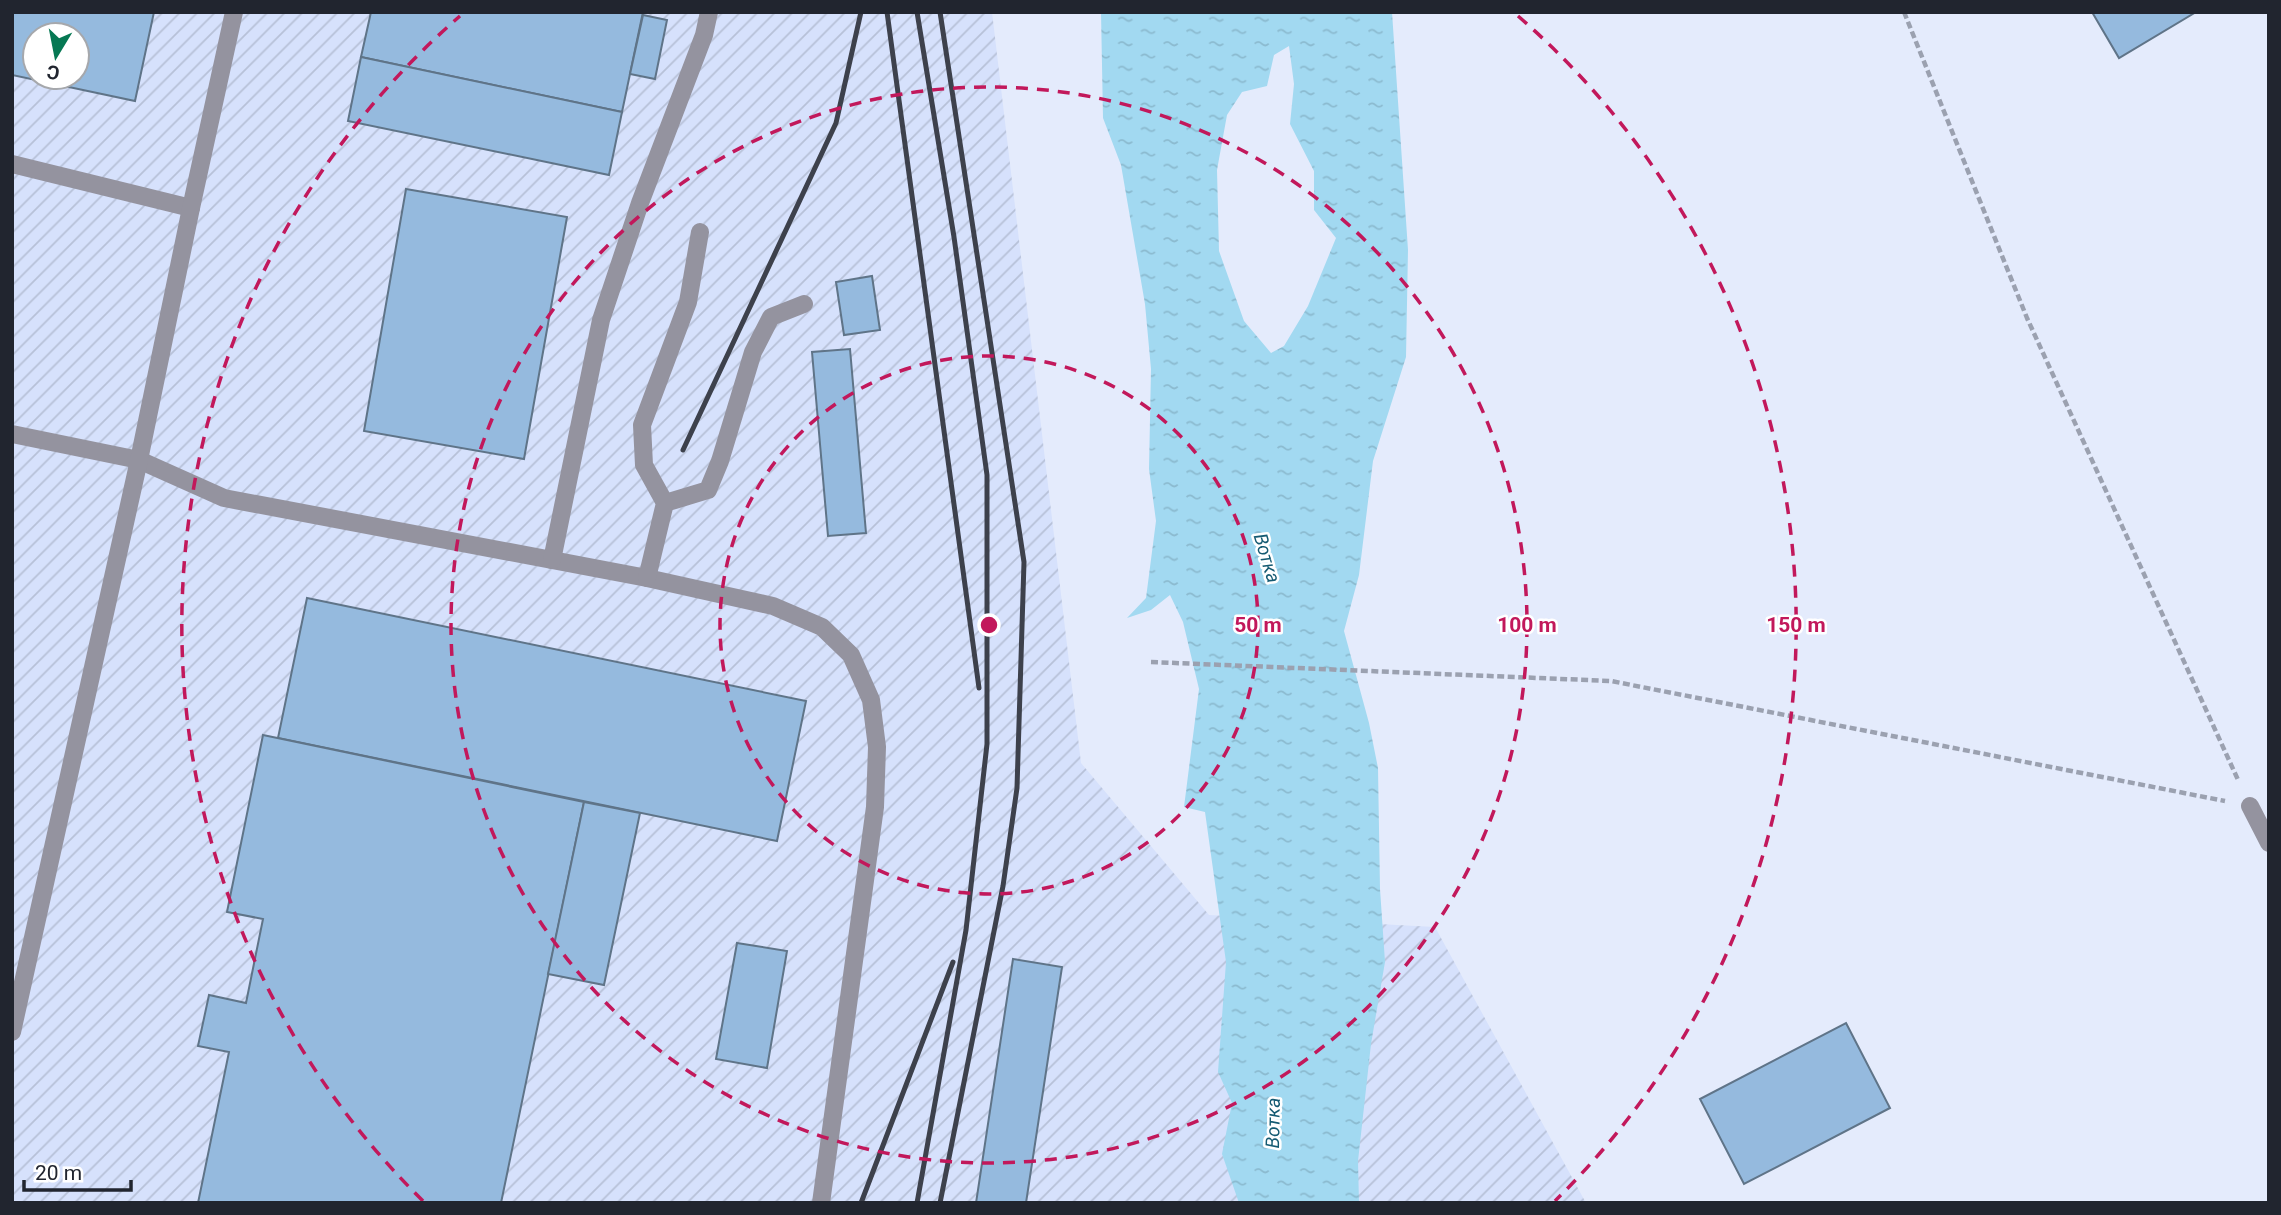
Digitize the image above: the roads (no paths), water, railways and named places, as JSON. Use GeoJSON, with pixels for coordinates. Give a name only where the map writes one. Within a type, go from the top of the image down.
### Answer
{"type":"FeatureCollection","features":[{"type":"Feature","properties":{"kind":"street"},"geometry":{"type":"LineString","coordinates":[[12,1032],[139,460],[234,12]]}},
{"type":"Feature","properties":{"kind":"street"},"geometry":{"type":"LineString","coordinates":[[552,560],[601,320],[640,203],[704,35],[709,12]]}},
{"type":"Feature","properties":{"kind":"street"},"geometry":{"type":"LineString","coordinates":[[12,164],[191,208]]}},
{"type":"Feature","properties":{"kind":"street"},"geometry":{"type":"LineString","coordinates":[[647,578],[665,503],[643,465],[642,425],[688,302],[700,232]]}},
{"type":"Feature","properties":{"kind":"street"},"geometry":{"type":"LineString","coordinates":[[665,503],[708,490],[720,461],[753,352],[771,317],[804,304]]}},
{"type":"Feature","properties":{"kind":"street"},"geometry":{"type":"LineString","coordinates":[[12,434],[139,460],[224,498],[647,578],[773,606],[822,627],[851,654],[871,700],[877,747],[875,807],[821,1203]]}},
{"type":"Feature","properties":{"kind":"street"},"geometry":{"type":"LineString","coordinates":[[2250,806],[2269,843]]}},
{"type":"Feature","properties":{"kind":"water","name":"Вотка"},"geometry":{"type":"Polygon","coordinates":[[[1101,12],[1392,12],[1408,250],[1406,357],[1373,461],[1359,575],[1344,631],[1369,723],[1378,768],[1380,889],[1385,962],[1371,1044],[1358,1161],[1359,1203],[1239,1203],[1222,1154],[1232,1103],[1218,1072],[1226,962],[1205,812],[1184,807],[1199,689],[1183,622],[1170,595],[1151,610],[1127,618],[1146,598],[1156,521],[1149,469],[1151,369],[1145,304],[1121,165],[1103,118],[1101,12]],[[1289,46],[1274,55],[1267,86],[1242,92],[1227,115],[1217,170],[1219,251],[1244,321],[1271,353],[1284,346],[1308,306],[1336,238],[1314,210],[1314,171],[1290,124],[1294,84],[1289,46]]]}},
{"type":"Feature","properties":{"kind":"railway"},"geometry":{"type":"LineString","coordinates":[[683,450],[836,123],[861,12]]}},
{"type":"Feature","properties":{"kind":"railway"},"geometry":{"type":"LineString","coordinates":[[887,12],[979,688]]}},
{"type":"Feature","properties":{"kind":"railway"},"geometry":{"type":"LineString","coordinates":[[917,12],[954,237],[987,475],[987,744],[966,930],[917,1203]]}},
{"type":"Feature","properties":{"kind":"railway"},"geometry":{"type":"LineString","coordinates":[[940,12],[1024,562],[1017,788],[1003,886],[940,1203]]}},
{"type":"Feature","properties":{"kind":"railway"},"geometry":{"type":"LineString","coordinates":[[861,1203],[953,962]]}}]}
